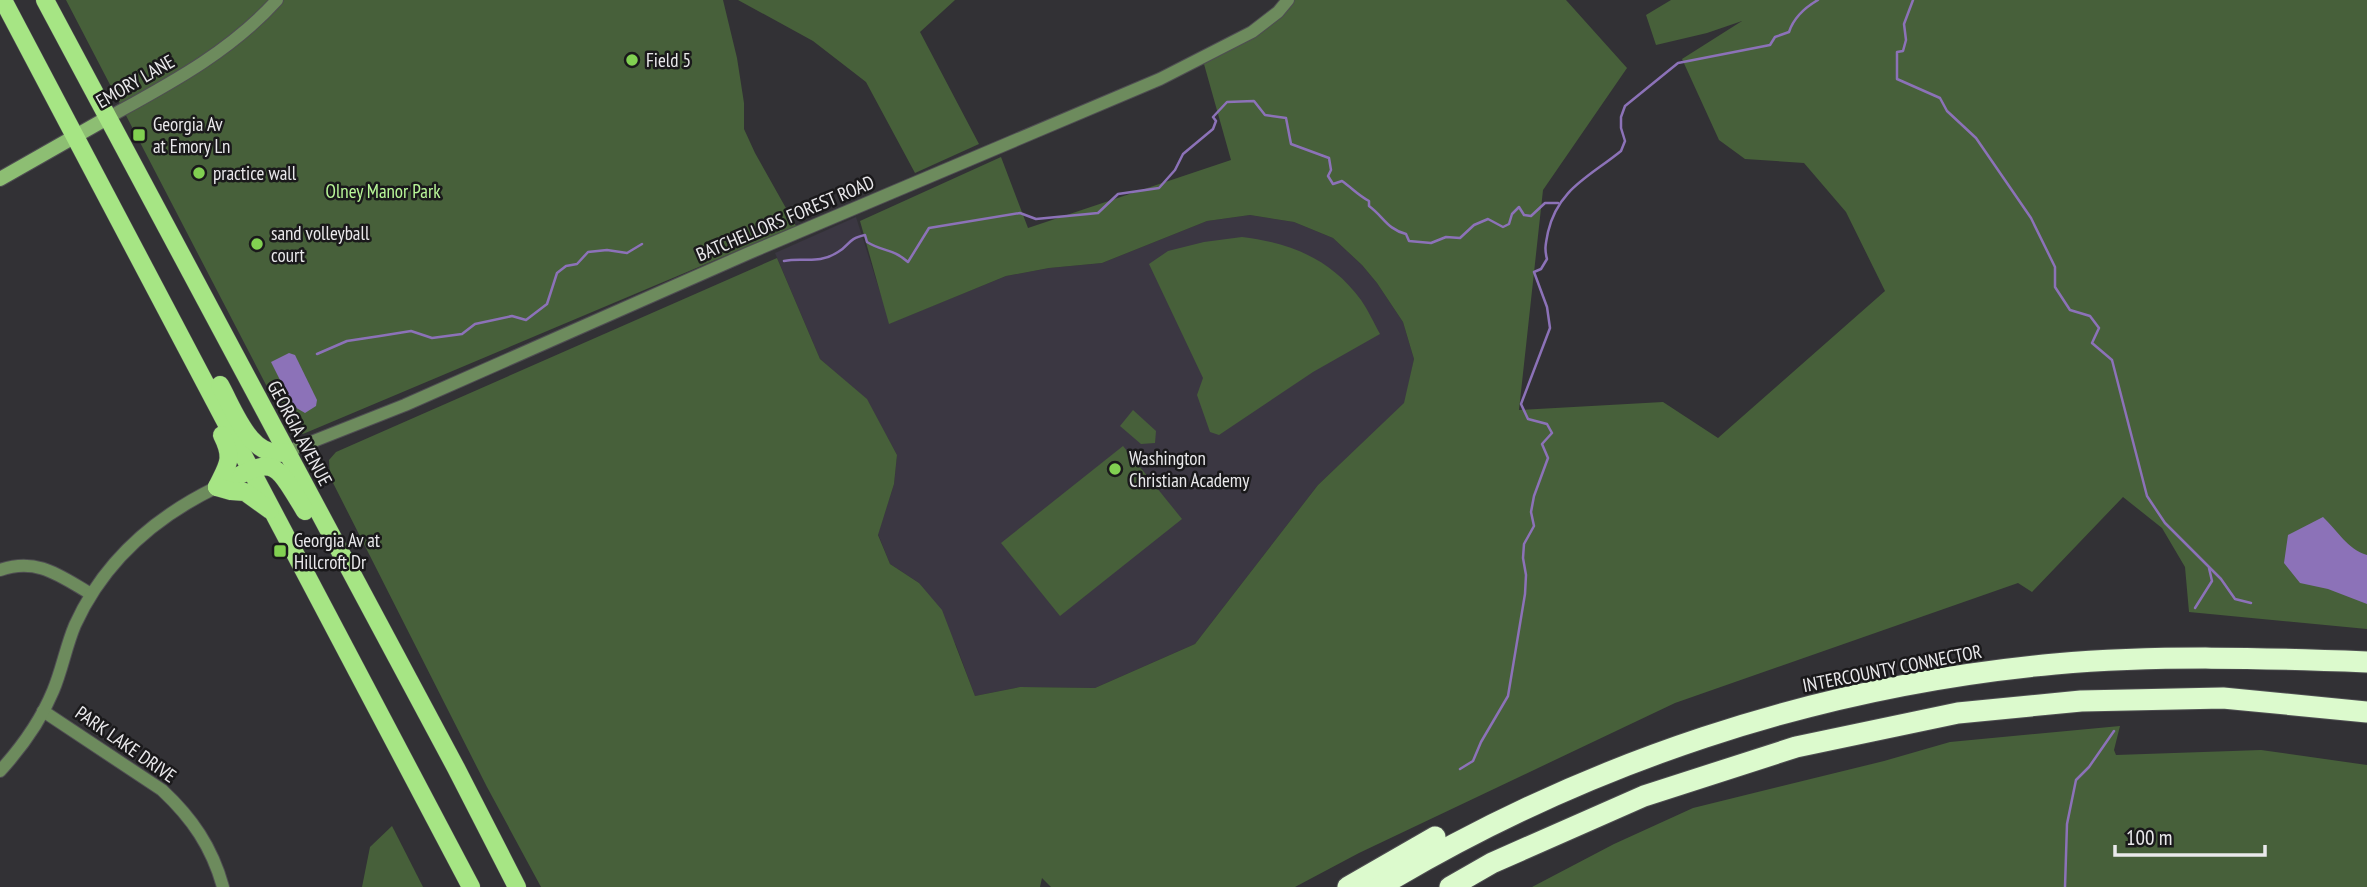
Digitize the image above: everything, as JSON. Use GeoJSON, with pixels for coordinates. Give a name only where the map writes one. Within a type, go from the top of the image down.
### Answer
{"type":"FeatureCollection","features":[{"type":"Feature","properties":{"kind":"highway","name":"INTERCOUNTY CONNECTOR"},"geometry":{"type":"LineString","coordinates":[[1379,887],[1506,816],[1586,781],[1702,737],[1853,694],[2056,664],[2240,658],[2367,662]]}},
{"type":"Feature","properties":{"kind":"highway"},"geometry":{"type":"LineString","coordinates":[[1348,887],[1426,842],[1524,793],[1608,757],[1721,717],[1822,689],[1853,694]]}},
{"type":"Feature","properties":{"kind":"highway"},"geometry":{"type":"LineString","coordinates":[[1452,886],[1492,863],[1644,796],[1796,747],[1958,713],[2081,701],[2223,698],[2367,712]]}},
{"type":"Feature","properties":{"kind":"main road"},"geometry":{"type":"LineString","coordinates":[[3,0],[471,887]]}},
{"type":"Feature","properties":{"kind":"main road","name":"GEORGIA AVENUE"},"geometry":{"type":"LineString","coordinates":[[46,0],[456,768],[516,887]]}},
{"type":"Feature","properties":{"kind":"main road"},"geometry":{"type":"LineString","coordinates":[[177,328],[193,337],[255,444],[267,452],[286,452]]}},
{"type":"Feature","properties":{"kind":"main road"},"geometry":{"type":"LineString","coordinates":[[204,380],[216,425],[230,453],[228,466],[217,486]]}},
{"type":"Feature","properties":{"kind":"main road"},"geometry":{"type":"LineString","coordinates":[[217,486],[259,466],[271,467],[282,474],[332,558],[373,616]]}},
{"type":"Feature","properties":{"kind":"main road"},"geometry":{"type":"LineString","coordinates":[[217,486],[245,492],[276,516]]}},
{"type":"Feature","properties":{"kind":"street","name":"EMORY LANE"},"geometry":{"type":"LineString","coordinates":[[0,179],[195,68],[248,30],[277,0]]}},
{"type":"Feature","properties":{"kind":"street","name":"BATCHELLORS FOREST ROAD"},"geometry":{"type":"LineString","coordinates":[[286,452],[405,405],[749,253],[1160,79],[1252,32],[1278,12],[1288,0]]}},
{"type":"Feature","properties":{"kind":"street"},"geometry":{"type":"LineString","coordinates":[[0,771],[43,711],[74,628],[91,594],[123,552],[143,533],[217,486]]}},
{"type":"Feature","properties":{"kind":"street"},"geometry":{"type":"LineString","coordinates":[[0,570],[24,564],[38,566],[91,594]]}},
{"type":"Feature","properties":{"kind":"street","name":"PARK LAKE DRIVE"},"geometry":{"type":"LineString","coordinates":[[43,711],[162,790],[179,805],[206,842],[223,887]]}},
{"type":"Feature","properties":{"kind":"shaded area","name":"Washington Christian Academy"},"geometry":{"type":"Polygon","coordinates":[[[1250,215],[1294,222],[1333,238],[1377,283],[1403,322],[1414,359],[1405,403],[1318,485],[1195,644],[1095,688],[1020,687],[975,696],[956,645],[919,583],[890,564],[878,534],[894,484],[897,455],[867,400],[820,359],[775,253],[856,217],[890,323],[1006,276],[1049,268],[1102,263],[1207,221],[1250,215]]]}},
{"type":"Feature","properties":{"kind":"shaded area"},"geometry":{"type":"Polygon","coordinates":[[[289,353],[295,355],[317,400],[316,406],[305,413],[293,406],[271,362],[289,353]]]}},
{"type":"Feature","properties":{"kind":"shaded area"},"geometry":{"type":"Polygon","coordinates":[[[2323,517],[2348,544],[2367,555],[2367,604],[2328,589],[2300,583],[2284,563],[2288,535],[2323,517]]]}},
{"type":"Feature","properties":{"kind":"green space","name":"Olney Manor Park"},"geometry":{"type":"Polygon","coordinates":[[[66,0],[723,0],[737,58],[744,103],[744,129],[796,226],[303,434],[289,429],[66,0]]]}},
{"type":"Feature","properties":{"kind":"green space"},"geometry":{"type":"Polygon","coordinates":[[[738,0],[955,0],[920,32],[979,144],[915,173],[866,82],[813,41],[738,0]]]}},
{"type":"Feature","properties":{"kind":"green space"},"geometry":{"type":"Polygon","coordinates":[[[1288,0],[1566,0],[1627,68],[1543,190],[1519,410],[1663,402],[1718,438],[1885,291],[1846,212],[1804,163],[1745,159],[1719,140],[1682,59],[1742,21],[1707,33],[1656,45],[1646,15],[1671,0],[2367,0],[2367,629],[2189,612],[2185,567],[2162,528],[2123,497],[2032,592],[2018,583],[1675,703],[1359,853],[1295,887],[1051,887],[1042,878],[1040,887],[541,887],[487,787],[330,477],[329,460],[336,452],[777,258],[820,359],[867,399],[897,455],[894,484],[878,535],[890,564],[919,583],[942,610],[975,696],[1020,687],[1095,688],[1195,644],[1318,485],[1404,403],[1414,359],[1403,322],[1377,283],[1333,238],[1294,222],[1250,215],[1207,221],[1102,263],[1049,268],[1006,276],[889,324],[860,221],[1001,157],[1028,228],[1231,160],[1202,57],[1232,43],[1288,0]]]}},
{"type":"Feature","properties":{"kind":"green space"},"geometry":{"type":"Polygon","coordinates":[[[1242,237],[1293,249],[1323,264],[1337,274],[1361,300],[1380,334],[1313,372],[1219,435],[1210,432],[1197,395],[1203,378],[1149,264],[1168,251],[1204,242],[1242,237]]]}},
{"type":"Feature","properties":{"kind":"green space"},"geometry":{"type":"Polygon","coordinates":[[[1133,410],[1156,431],[1155,443],[1141,444],[1120,426],[1133,410]]]}},
{"type":"Feature","properties":{"kind":"green space"},"geometry":{"type":"Polygon","coordinates":[[[1123,446],[1182,519],[1060,616],[1001,543],[1123,446]]]}},
{"type":"Feature","properties":{"kind":"green space"},"geometry":{"type":"Polygon","coordinates":[[[2120,726],[2114,750],[2116,755],[2261,750],[2367,765],[2367,887],[1532,887],[1614,844],[1693,808],[1950,742],[2120,726]]]}},
{"type":"Feature","properties":{"kind":"green space"},"geometry":{"type":"Polygon","coordinates":[[[392,826],[423,887],[362,887],[370,847],[392,826]]]}},
{"type":"Feature","properties":{"kind":"waterway"},"geometry":{"type":"LineString","coordinates":[[1460,769],[1473,761],[1508,696],[1525,594],[1524,544],[1534,526],[1531,512],[1534,496],[1548,458],[1542,444],[1552,433],[1547,424],[1528,419],[1521,404],[1550,328],[1547,307],[1534,272],[1541,269],[1547,259],[1546,242],[1553,217],[1559,205],[1576,185],[1621,151],[1625,141],[1621,128],[1625,106],[1678,63],[1770,45],[1775,37],[1789,32],[1800,13],[1818,0]]}},
{"type":"Feature","properties":{"kind":"waterway"},"geometry":{"type":"LineString","coordinates":[[1913,0],[1904,24],[1906,40],[1903,51],[1897,52],[1897,79],[1940,98],[1947,111],[1976,138],[2031,218],[2055,267],[2055,287],[2070,310],[2090,316],[2099,328],[2092,343],[2112,360],[2147,496],[2165,523],[2221,579],[2235,599],[2251,603]]}},
{"type":"Feature","properties":{"kind":"waterway"},"geometry":{"type":"LineString","coordinates":[[784,261],[817,260],[831,256],[855,238],[865,235],[867,242],[897,254],[908,262],[929,228],[1020,213],[1036,219],[1098,213],[1118,194],[1159,188],[1175,170],[1183,154],[1213,129],[1216,121],[1213,117],[1227,102],[1254,101],[1265,115],[1286,118],[1291,144],[1329,158],[1331,170],[1328,176],[1333,184],[1342,181],[1369,201],[1369,206],[1390,226],[1406,234],[1409,241],[1431,243],[1446,237],[1460,238],[1474,225],[1488,219],[1503,227],[1509,224],[1512,214],[1519,207],[1524,215],[1531,216],[1545,203],[1558,203]]}},
{"type":"Feature","properties":{"kind":"waterway"},"geometry":{"type":"LineString","coordinates":[[317,354],[347,341],[411,331],[432,338],[462,334],[475,324],[512,316],[526,320],[547,304],[557,273],[566,266],[577,264],[588,252],[607,250],[627,253],[642,244]]}},
{"type":"Feature","properties":{"kind":"waterway"},"geometry":{"type":"LineString","coordinates":[[2195,608],[2212,581],[2209,568]]}},
{"type":"Feature","properties":{"kind":"waterway"},"geometry":{"type":"LineString","coordinates":[[2065,887],[2067,824],[2076,780],[2089,767],[2114,731]]}},
{"type":"Feature","properties":{"kind":"place","name":"Field 5"},"geometry":{"type":"Point","coordinates":[632,60]}},
{"type":"Feature","properties":{"kind":"place","name":"Georgia Av at Emory Ln"},"geometry":{"type":"Point","coordinates":[139,135]}},
{"type":"Feature","properties":{"kind":"place","name":"practice wall"},"geometry":{"type":"Point","coordinates":[199,173]}},
{"type":"Feature","properties":{"kind":"place","name":"sand volleyball court"},"geometry":{"type":"Point","coordinates":[257,244]}},
{"type":"Feature","properties":{"kind":"place","name":"Washington Christian Academy"},"geometry":{"type":"Point","coordinates":[1115,469]}},
{"type":"Feature","properties":{"kind":"place","name":"Georgia Av at Hillcroft Dr"},"geometry":{"type":"Point","coordinates":[280,551]}}]}
